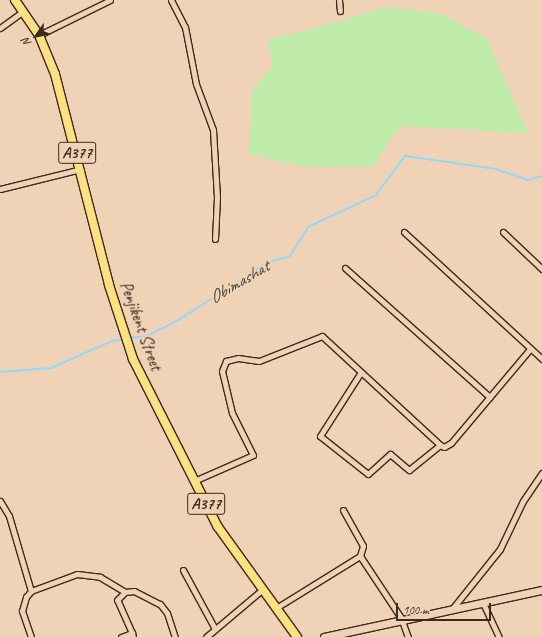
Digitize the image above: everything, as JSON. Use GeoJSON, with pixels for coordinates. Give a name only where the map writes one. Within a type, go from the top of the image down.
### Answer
{"type":"FeatureCollection","features":[{"type":"Feature","properties":{"kind":"main road","name":"Penjikent Street"},"geometry":{"type":"LineString","coordinates":[[15,0],[24,11],[39,35],[56,74],[118,315],[133,359],[218,527],[297,637]]}},
{"type":"Feature","properties":{"kind":"main road"},"geometry":{"type":"LineString","coordinates":[[324,637],[401,618],[483,603],[542,590]]}},
{"type":"Feature","properties":{"kind":"street"},"geometry":{"type":"LineString","coordinates":[[39,35],[110,0]]}},
{"type":"Feature","properties":{"kind":"street"},"geometry":{"type":"LineString","coordinates":[[171,0],[185,27],[196,84],[214,130],[217,197],[215,239]]}},
{"type":"Feature","properties":{"kind":"street"},"geometry":{"type":"LineString","coordinates":[[339,0],[340,11]]}},
{"type":"Feature","properties":{"kind":"street"},"geometry":{"type":"LineString","coordinates":[[0,28],[24,11]]}},
{"type":"Feature","properties":{"kind":"street"},"geometry":{"type":"LineString","coordinates":[[0,189],[81,169]]}},
{"type":"Feature","properties":{"kind":"street"},"geometry":{"type":"LineString","coordinates":[[404,232],[542,359]]}},
{"type":"Feature","properties":{"kind":"street"},"geometry":{"type":"LineString","coordinates":[[503,232],[542,269]]}},
{"type":"Feature","properties":{"kind":"street"},"geometry":{"type":"LineString","coordinates":[[345,268],[490,397]]}},
{"type":"Feature","properties":{"kind":"street"},"geometry":{"type":"LineString","coordinates":[[194,481],[253,455],[232,413],[222,371],[226,361],[238,358],[251,362],[259,361],[322,336],[440,445],[444,447],[451,443],[530,349]]}},
{"type":"Feature","properties":{"kind":"street"},"geometry":{"type":"LineString","coordinates":[[361,372],[320,436],[368,474],[390,454],[409,470],[440,445]]}},
{"type":"Feature","properties":{"kind":"street"},"geometry":{"type":"LineString","coordinates":[[452,609],[500,549],[523,501],[542,473]]}},
{"type":"Feature","properties":{"kind":"street"},"geometry":{"type":"LineString","coordinates":[[0,501],[9,516],[31,591]]}},
{"type":"Feature","properties":{"kind":"street"},"geometry":{"type":"LineString","coordinates":[[276,608],[360,556],[363,546],[342,510]]}},
{"type":"Feature","properties":{"kind":"street"},"geometry":{"type":"LineString","coordinates":[[360,556],[401,618],[408,637]]}},
{"type":"Feature","properties":{"kind":"street"},"geometry":{"type":"LineString","coordinates":[[183,570],[215,629]]}},
{"type":"Feature","properties":{"kind":"street"},"geometry":{"type":"LineString","coordinates":[[31,637],[22,611],[26,597],[31,591],[77,574],[100,577],[125,592],[134,591],[160,604],[167,613],[175,637]]}},
{"type":"Feature","properties":{"kind":"street"},"geometry":{"type":"LineString","coordinates":[[206,637],[263,589]]}},
{"type":"Feature","properties":{"kind":"street"},"geometry":{"type":"LineString","coordinates":[[121,637],[133,635],[117,600],[125,592]]}},
{"type":"Feature","properties":{"kind":"street"},"geometry":{"type":"LineString","coordinates":[[483,603],[500,637]]}},
{"type":"Feature","properties":{"kind":"green space"},"geometry":{"type":"Polygon","coordinates":[[[385,7],[440,13],[487,39],[528,133],[400,126],[373,166],[303,167],[249,154],[252,92],[273,65],[267,40],[340,21],[385,7]]]}},
{"type":"Feature","properties":{"kind":"waterway","name":"Obimashat"},"geometry":{"type":"LineString","coordinates":[[128,338],[147,336],[180,319],[268,262],[290,256],[308,227],[376,195],[405,156],[496,169],[528,180],[542,176]]}},
{"type":"Feature","properties":{"kind":"waterway","name":"Obimashat"},"geometry":{"type":"LineString","coordinates":[[0,372],[51,368],[112,341],[124,339]]}}]}
